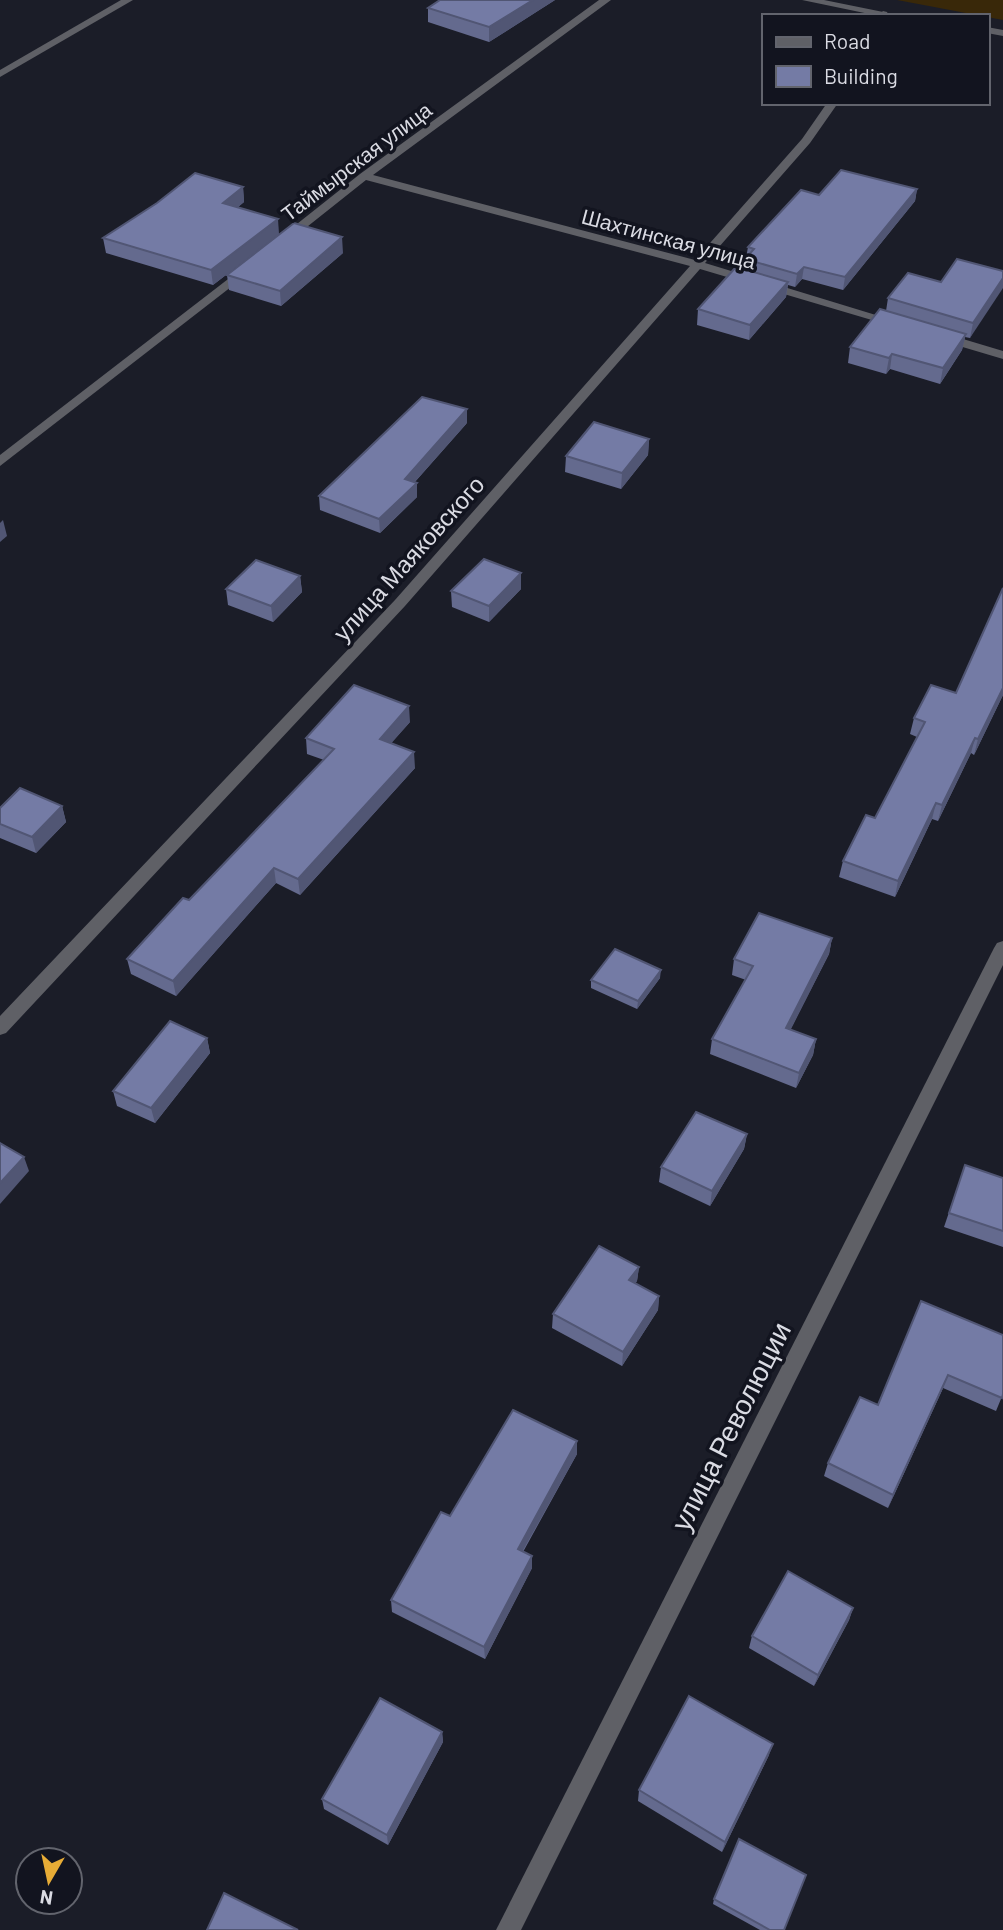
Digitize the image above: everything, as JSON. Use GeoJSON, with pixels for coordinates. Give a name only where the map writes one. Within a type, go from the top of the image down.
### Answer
{"type":"FeatureCollection","features":[{"type":"Feature","properties":{"kind":"street"},"geometry":{"type":"LineString","coordinates":[[0,74],[128,0]]}},
{"type":"Feature","properties":{"kind":"street","name":"Таймырская улица"},"geometry":{"type":"LineString","coordinates":[[276,245],[364,176],[606,0]]}},
{"type":"Feature","properties":{"kind":"street"},"geometry":{"type":"LineString","coordinates":[[807,0],[878,14]]}},
{"type":"Feature","properties":{"kind":"street","name":"улица Маяковского"},"geometry":{"type":"LineString","coordinates":[[0,1028],[400,603],[806,141],[832,105]]}},
{"type":"Feature","properties":{"kind":"street","name":"Шахтинская улица"},"geometry":{"type":"LineString","coordinates":[[364,176],[696,264],[909,327]]}},
{"type":"Feature","properties":{"kind":"street"},"geometry":{"type":"LineString","coordinates":[[0,462],[254,263]]}},
{"type":"Feature","properties":{"kind":"street"},"geometry":{"type":"LineString","coordinates":[[936,335],[1003,355]]}},
{"type":"Feature","properties":{"kind":"street","name":"улица Революции"},"geometry":{"type":"LineString","coordinates":[[508,1930],[1003,948]]}},
{"type":"Feature","properties":{"kind":"shaded area"},"geometry":{"type":"Polygon","coordinates":[[[897,0],[1003,0],[1003,20],[989,17],[989,14],[971,14],[897,0]]]}},
{"type":"Feature","properties":{"kind":"building"},"geometry":{"type":"Polygon","coordinates":[[[440,0],[533,0],[489,27],[428,8],[440,0]]]}},
{"type":"Feature","properties":{"kind":"building"},"geometry":{"type":"Polygon","coordinates":[[[841,170],[917,189],[845,277],[804,267],[797,274],[745,259],[754,249],[748,247],[801,190],[819,195],[841,170]]]}},
{"type":"Feature","properties":{"kind":"building"},"geometry":{"type":"Polygon","coordinates":[[[195,173],[243,187],[223,203],[278,219],[211,270],[103,238],[157,203],[195,173]]]}},
{"type":"Feature","properties":{"kind":"building"},"geometry":{"type":"Polygon","coordinates":[[[294,223],[342,237],[280,291],[227,275],[294,223]]]}},
{"type":"Feature","properties":{"kind":"building"},"geometry":{"type":"Polygon","coordinates":[[[957,259],[1003,271],[1003,278],[973,323],[888,298],[908,273],[941,282],[957,259]]]}},
{"type":"Feature","properties":{"kind":"building"},"geometry":{"type":"Polygon","coordinates":[[[736,267],[788,282],[750,325],[698,309],[736,267]]]}},
{"type":"Feature","properties":{"kind":"building"},"geometry":{"type":"Polygon","coordinates":[[[880,309],[966,334],[943,368],[892,354],[889,358],[850,347],[880,309]]]}},
{"type":"Feature","properties":{"kind":"building"},"geometry":{"type":"Polygon","coordinates":[[[422,397],[467,409],[405,479],[417,483],[379,519],[319,496],[422,397]]]}},
{"type":"Feature","properties":{"kind":"building"},"geometry":{"type":"Polygon","coordinates":[[[594,422],[649,439],[622,473],[566,456],[594,422]]]}},
{"type":"Feature","properties":{"kind":"building"},"geometry":{"type":"Polygon","coordinates":[[[484,559],[521,573],[489,606],[451,591],[484,559]]]}},
{"type":"Feature","properties":{"kind":"building"},"geometry":{"type":"Polygon","coordinates":[[[256,560],[300,576],[271,606],[226,589],[256,560]]]}},
{"type":"Feature","properties":{"kind":"building"},"geometry":{"type":"Polygon","coordinates":[[[1003,588],[1003,688],[942,805],[936,803],[898,881],[843,861],[866,815],[875,818],[925,722],[914,718],[931,685],[956,693],[1003,588]]]}},
{"type":"Feature","properties":{"kind":"building"},"geometry":{"type":"Polygon","coordinates":[[[354,685],[409,706],[380,739],[414,752],[298,879],[274,868],[173,981],[127,959],[183,898],[189,900],[334,749],[306,738],[354,685]]]}},
{"type":"Feature","properties":{"kind":"building"},"geometry":{"type":"Polygon","coordinates":[[[20,788],[62,806],[32,837],[0,824],[0,808],[20,788]]]}},
{"type":"Feature","properties":{"kind":"building"},"geometry":{"type":"Polygon","coordinates":[[[759,913],[832,938],[786,1028],[816,1039],[799,1073],[712,1039],[753,966],[734,959],[759,913]]]}},
{"type":"Feature","properties":{"kind":"building"},"geometry":{"type":"Polygon","coordinates":[[[615,949],[661,970],[638,1001],[591,980],[615,949]]]}},
{"type":"Feature","properties":{"kind":"building"},"geometry":{"type":"Polygon","coordinates":[[[170,1021],[207,1038],[151,1108],[113,1091],[170,1021]]]}},
{"type":"Feature","properties":{"kind":"building"},"geometry":{"type":"Polygon","coordinates":[[[696,1112],[747,1134],[712,1191],[661,1167],[696,1112]]]}},
{"type":"Feature","properties":{"kind":"building"},"geometry":{"type":"Polygon","coordinates":[[[0,1143],[24,1157],[0,1183],[0,1143]]]}},
{"type":"Feature","properties":{"kind":"building"},"geometry":{"type":"Polygon","coordinates":[[[965,1165],[1003,1178],[1003,1231],[949,1213],[965,1165]]]}},
{"type":"Feature","properties":{"kind":"building"},"geometry":{"type":"Polygon","coordinates":[[[599,1246],[639,1267],[629,1280],[659,1296],[623,1352],[553,1314],[599,1246]]]}},
{"type":"Feature","properties":{"kind":"building"},"geometry":{"type":"Polygon","coordinates":[[[921,1301],[1003,1335],[1003,1394],[1002,1398],[948,1375],[893,1495],[828,1463],[860,1397],[878,1405],[921,1301]]]}},
{"type":"Feature","properties":{"kind":"building"},"geometry":{"type":"Polygon","coordinates":[[[513,1410],[577,1441],[518,1549],[532,1556],[484,1647],[391,1600],[441,1512],[450,1516],[513,1410]]]}},
{"type":"Feature","properties":{"kind":"building"},"geometry":{"type":"Polygon","coordinates":[[[788,1571],[853,1608],[818,1675],[752,1636],[788,1571]]]}},
{"type":"Feature","properties":{"kind":"building"},"geometry":{"type":"Polygon","coordinates":[[[689,1696],[773,1744],[725,1842],[639,1790],[689,1696]]]}},
{"type":"Feature","properties":{"kind":"building"},"geometry":{"type":"Polygon","coordinates":[[[380,1698],[442,1732],[387,1835],[322,1799],[380,1698]]]}},
{"type":"Feature","properties":{"kind":"building"},"geometry":{"type":"Polygon","coordinates":[[[739,1839],[806,1875],[784,1930],[770,1930],[714,1899],[739,1839]]]}},
{"type":"Feature","properties":{"kind":"building"},"geometry":{"type":"Polygon","coordinates":[[[224,1893],[298,1930],[207,1930],[224,1893]]]}}]}
